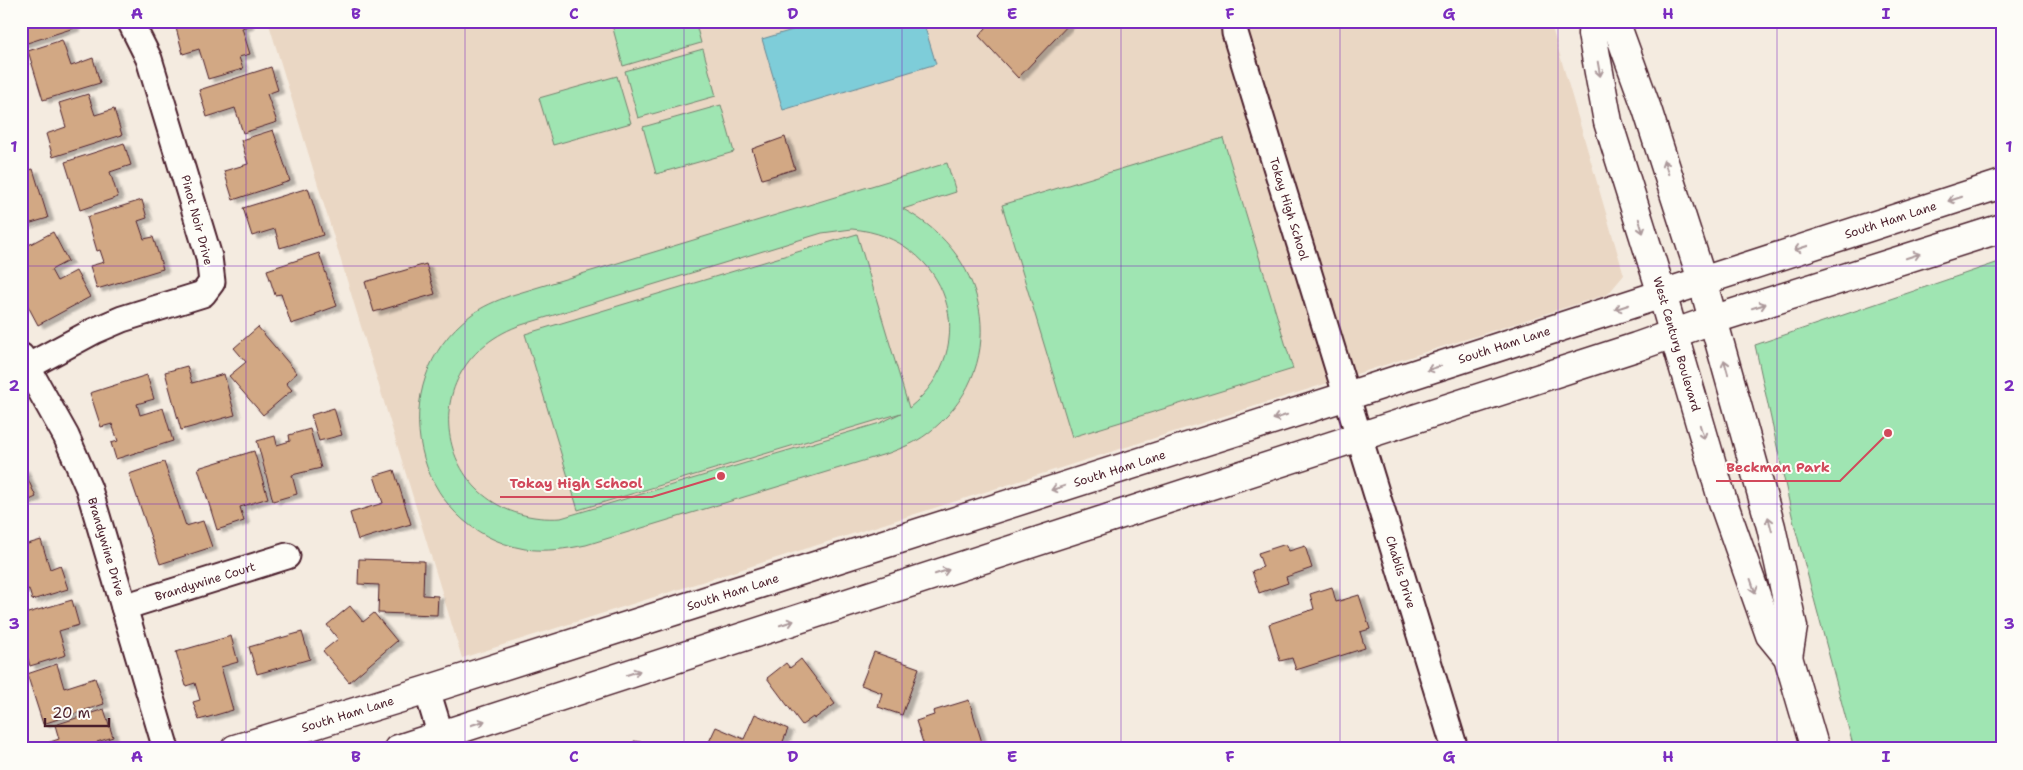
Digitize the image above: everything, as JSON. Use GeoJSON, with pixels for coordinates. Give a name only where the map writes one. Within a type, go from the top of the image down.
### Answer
{"type":"FeatureCollection","features":[{"type":"Feature","properties":{"kind":"main road","name":"West Century Boulevard"},"geometry":{"type":"LineString","coordinates":[[1593,21],[1592,34],[1608,122],[1662,294],[1723,502],[1770,635],[1788,657],[1815,749]]}},
{"type":"Feature","properties":{"kind":"main road","name":"West Century Boulevard"},"geometry":{"type":"LineString","coordinates":[[1615,21],[1647,109],[1702,280],[1771,527],[1793,627],[1788,657]]}},
{"type":"Feature","properties":{"kind":"main road","name":"South Ham Lane"},"geometry":{"type":"LineString","coordinates":[[235,749],[427,690],[1347,396],[2002,184]]}},
{"type":"Feature","properties":{"kind":"main road"},"geometry":{"type":"LineString","coordinates":[[398,749],[443,742],[1360,436],[1712,320],[2002,228]]}},
{"type":"Feature","properties":{"kind":"street","name":"Pinot Noir Drive"},"geometry":{"type":"LineString","coordinates":[[24,362],[115,322],[202,294],[212,282],[209,256],[149,59],[130,21]]}},
{"type":"Feature","properties":{"kind":"street","name":"Tokay High School"},"geometry":{"type":"LineString","coordinates":[[1234,21],[1235,34],[1347,396]]}},
{"type":"Feature","properties":{"kind":"street","name":"Brandywine Drive"},"geometry":{"type":"LineString","coordinates":[[24,362],[66,436],[90,489],[166,749]]}},
{"type":"Feature","properties":{"kind":"street","name":"Chablis Drive"},"geometry":{"type":"LineString","coordinates":[[1347,396],[1455,749]]}},
{"type":"Feature","properties":{"kind":"street","name":"Brandywine Court"},"geometry":{"type":"LineString","coordinates":[[124,607],[287,556]]}},
{"type":"Feature","properties":{"kind":"street"},"geometry":{"type":"LineString","coordinates":[[427,690],[443,742]]}},
{"type":"Feature","properties":{"kind":"shaded area"},"geometry":{"type":"Polygon","coordinates":[[[268,21],[1550,21],[1624,275],[1608,294],[462,658],[268,21]]]}},
{"type":"Feature","properties":{"kind":"green space"},"geometry":{"type":"Polygon","coordinates":[[[611,21],[695,21],[701,43],[623,66],[611,21]]]}},
{"type":"Feature","properties":{"kind":"green space"},"geometry":{"type":"Polygon","coordinates":[[[703,49],[716,96],[638,118],[625,71],[703,49]]]}},
{"type":"Feature","properties":{"kind":"green space"},"geometry":{"type":"Polygon","coordinates":[[[617,76],[631,123],[553,145],[539,98],[617,76]]]}},
{"type":"Feature","properties":{"kind":"green space"},"geometry":{"type":"Polygon","coordinates":[[[721,105],[734,152],[656,174],[643,127],[721,105]]]}},
{"type":"Feature","properties":{"kind":"green space"},"geometry":{"type":"Polygon","coordinates":[[[1223,138],[1293,369],[1072,437],[1002,205],[1223,138]]]}},
{"type":"Feature","properties":{"kind":"green space"},"geometry":{"type":"Polygon","coordinates":[[[947,163],[956,192],[903,209],[933,230],[957,255],[972,284],[980,316],[980,348],[971,379],[954,408],[927,434],[904,447],[586,545],[556,550],[525,549],[487,536],[456,513],[435,484],[422,450],[419,413],[426,377],[443,343],[471,315],[485,306],[509,296],[947,163]],[[852,229],[822,233],[518,326],[482,347],[459,376],[449,408],[451,442],[464,472],[487,498],[519,514],[561,518],[880,423],[901,413],[578,510],[525,334],[857,234],[909,408],[932,383],[946,355],[950,327],[945,299],[932,273],[912,252],[885,236],[852,229]]]}},
{"type":"Feature","properties":{"kind":"green space"},"geometry":{"type":"Polygon","coordinates":[[[2002,261],[2002,749],[1854,749],[1793,520],[1755,345],[2002,261]]]}},
{"type":"Feature","properties":{"kind":"water"},"geometry":{"type":"Polygon","coordinates":[[[823,21],[923,21],[936,64],[783,110],[762,39],[823,21]]]}},
{"type":"Feature","properties":{"kind":"building"},"geometry":{"type":"Polygon","coordinates":[[[21,21],[72,21],[74,28],[21,45],[21,21]]]}},
{"type":"Feature","properties":{"kind":"building"},"geometry":{"type":"Polygon","coordinates":[[[199,21],[247,21],[248,26],[242,28],[250,54],[239,57],[243,69],[208,79],[199,49],[183,54],[176,28],[199,21]]]}},
{"type":"Feature","properties":{"kind":"building"},"geometry":{"type":"Polygon","coordinates":[[[992,21],[1072,21],[1018,78],[979,36],[992,21]]]}},
{"type":"Feature","properties":{"kind":"building"},"geometry":{"type":"Polygon","coordinates":[[[62,40],[71,66],[93,58],[100,83],[43,100],[28,51],[62,40]]]}},
{"type":"Feature","properties":{"kind":"building"},"geometry":{"type":"Polygon","coordinates":[[[271,67],[278,90],[267,94],[277,122],[243,133],[235,108],[207,117],[199,90],[271,67]]]}},
{"type":"Feature","properties":{"kind":"building"},"geometry":{"type":"Polygon","coordinates":[[[88,94],[95,115],[114,109],[122,135],[53,157],[46,134],[66,127],[59,103],[88,94]]]}},
{"type":"Feature","properties":{"kind":"building"},"geometry":{"type":"Polygon","coordinates":[[[273,130],[290,181],[233,200],[224,171],[248,164],[241,140],[273,130]]]}},
{"type":"Feature","properties":{"kind":"building"},"geometry":{"type":"Polygon","coordinates":[[[785,137],[795,169],[762,179],[752,149],[785,137]]]}},
{"type":"Feature","properties":{"kind":"building"},"geometry":{"type":"Polygon","coordinates":[[[124,143],[131,165],[110,172],[118,197],[80,210],[65,162],[124,143]]]}},
{"type":"Feature","properties":{"kind":"building"},"geometry":{"type":"Polygon","coordinates":[[[33,169],[48,218],[21,226],[21,172],[33,169]]]}},
{"type":"Feature","properties":{"kind":"building"},"geometry":{"type":"Polygon","coordinates":[[[308,188],[323,235],[280,248],[275,229],[252,236],[243,208],[308,188]]]}},
{"type":"Feature","properties":{"kind":"building"},"geometry":{"type":"Polygon","coordinates":[[[142,200],[147,218],[138,221],[144,239],[153,237],[163,269],[97,289],[90,266],[104,262],[100,250],[97,251],[87,217],[142,200]]]}},
{"type":"Feature","properties":{"kind":"building"},"geometry":{"type":"Polygon","coordinates":[[[53,232],[68,261],[51,270],[57,281],[76,271],[90,297],[38,325],[21,293],[21,290],[26,288],[21,278],[21,249],[53,232]]]}},
{"type":"Feature","properties":{"kind":"building"},"geometry":{"type":"Polygon","coordinates":[[[319,253],[337,306],[315,314],[316,316],[291,324],[281,294],[275,295],[267,270],[319,253]]]}},
{"type":"Feature","properties":{"kind":"building"},"geometry":{"type":"Polygon","coordinates":[[[426,264],[435,294],[374,312],[365,282],[426,264]]]}},
{"type":"Feature","properties":{"kind":"building"},"geometry":{"type":"Polygon","coordinates":[[[258,327],[297,373],[286,383],[292,390],[263,415],[229,376],[246,362],[234,348],[258,327]]]}},
{"type":"Feature","properties":{"kind":"building"},"geometry":{"type":"Polygon","coordinates":[[[187,366],[192,383],[224,374],[235,415],[181,430],[165,372],[187,366]]]}},
{"type":"Feature","properties":{"kind":"building"},"geometry":{"type":"Polygon","coordinates":[[[147,375],[154,399],[137,404],[140,415],[163,408],[173,441],[116,459],[111,443],[118,441],[112,424],[101,427],[90,393],[147,375]]]}},
{"type":"Feature","properties":{"kind":"building"},"geometry":{"type":"Polygon","coordinates":[[[334,408],[342,435],[319,441],[311,415],[334,408]]]}},
{"type":"Feature","properties":{"kind":"building"},"geometry":{"type":"Polygon","coordinates":[[[310,429],[321,468],[292,475],[297,494],[273,501],[257,441],[275,436],[277,445],[290,441],[289,435],[310,429]]]}},
{"type":"Feature","properties":{"kind":"building"},"geometry":{"type":"Polygon","coordinates":[[[254,451],[268,498],[240,507],[244,521],[217,530],[198,468],[254,451]]]}},
{"type":"Feature","properties":{"kind":"building"},"geometry":{"type":"Polygon","coordinates":[[[164,462],[186,526],[203,521],[212,547],[160,564],[129,474],[164,462]]]}},
{"type":"Feature","properties":{"kind":"building"},"geometry":{"type":"Polygon","coordinates":[[[23,468],[36,497],[21,504],[21,469],[23,468]]]}},
{"type":"Feature","properties":{"kind":"building"},"geometry":{"type":"Polygon","coordinates":[[[394,470],[411,524],[358,540],[350,513],[383,503],[374,476],[394,470]]]}},
{"type":"Feature","properties":{"kind":"building"},"geometry":{"type":"Polygon","coordinates":[[[41,540],[50,569],[60,565],[68,589],[32,600],[29,589],[21,591],[21,546],[41,540]]]}},
{"type":"Feature","properties":{"kind":"building"},"geometry":{"type":"Polygon","coordinates":[[[1286,544],[1289,551],[1305,546],[1312,568],[1286,577],[1288,583],[1259,593],[1252,571],[1263,567],[1258,553],[1286,544]]]}},
{"type":"Feature","properties":{"kind":"building"},"geometry":{"type":"Polygon","coordinates":[[[359,559],[424,561],[423,595],[438,596],[437,615],[378,613],[379,585],[358,584],[359,559]]]}},
{"type":"Feature","properties":{"kind":"building"},"geometry":{"type":"Polygon","coordinates":[[[1332,587],[1336,602],[1359,595],[1370,629],[1360,632],[1365,648],[1296,670],[1292,658],[1280,661],[1269,624],[1314,609],[1310,594],[1332,587]]]}},
{"type":"Feature","properties":{"kind":"building"},"geometry":{"type":"Polygon","coordinates":[[[72,600],[79,625],[59,631],[66,655],[30,666],[21,635],[21,615],[72,600]]]}},
{"type":"Feature","properties":{"kind":"building"},"geometry":{"type":"Polygon","coordinates":[[[350,606],[363,622],[374,613],[397,641],[349,682],[323,651],[338,639],[327,625],[350,606]]]}},
{"type":"Feature","properties":{"kind":"building"},"geometry":{"type":"Polygon","coordinates":[[[302,632],[310,659],[257,674],[249,647],[302,632]]]}},
{"type":"Feature","properties":{"kind":"building"},"geometry":{"type":"Polygon","coordinates":[[[231,636],[238,662],[221,667],[233,710],[199,720],[193,702],[200,700],[195,683],[186,686],[176,652],[231,636]]]}},
{"type":"Feature","properties":{"kind":"building"},"geometry":{"type":"Polygon","coordinates":[[[874,652],[919,668],[902,715],[878,707],[882,693],[861,685],[874,652]]]}},
{"type":"Feature","properties":{"kind":"building"},"geometry":{"type":"Polygon","coordinates":[[[801,659],[835,704],[802,725],[767,678],[786,663],[790,668],[801,659]]]}},
{"type":"Feature","properties":{"kind":"building"},"geometry":{"type":"Polygon","coordinates":[[[57,664],[64,688],[95,678],[104,704],[43,724],[27,674],[57,664]]]}},
{"type":"Feature","properties":{"kind":"building"},"geometry":{"type":"Polygon","coordinates":[[[969,700],[984,749],[945,749],[945,747],[925,749],[916,721],[934,715],[933,711],[969,700]]]}},
{"type":"Feature","properties":{"kind":"building"},"geometry":{"type":"Polygon","coordinates":[[[104,709],[113,737],[97,742],[99,749],[49,749],[47,743],[59,739],[55,725],[104,709]]]}},
{"type":"Feature","properties":{"kind":"building"},"geometry":{"type":"Polygon","coordinates":[[[755,714],[788,729],[780,749],[713,749],[707,746],[716,727],[744,739],[755,714]]]}},
{"type":"Feature","properties":{"kind":"building"},"geometry":{"type":"Polygon","coordinates":[[[634,741],[653,744],[653,749],[633,749],[634,741]]]}},
{"type":"Feature","properties":{"kind":"place","name":"Beckman Park"},"geometry":{"type":"Point","coordinates":[1888,433]}},
{"type":"Feature","properties":{"kind":"place","name":"Tokay High School"},"geometry":{"type":"Point","coordinates":[721,476]}}]}
